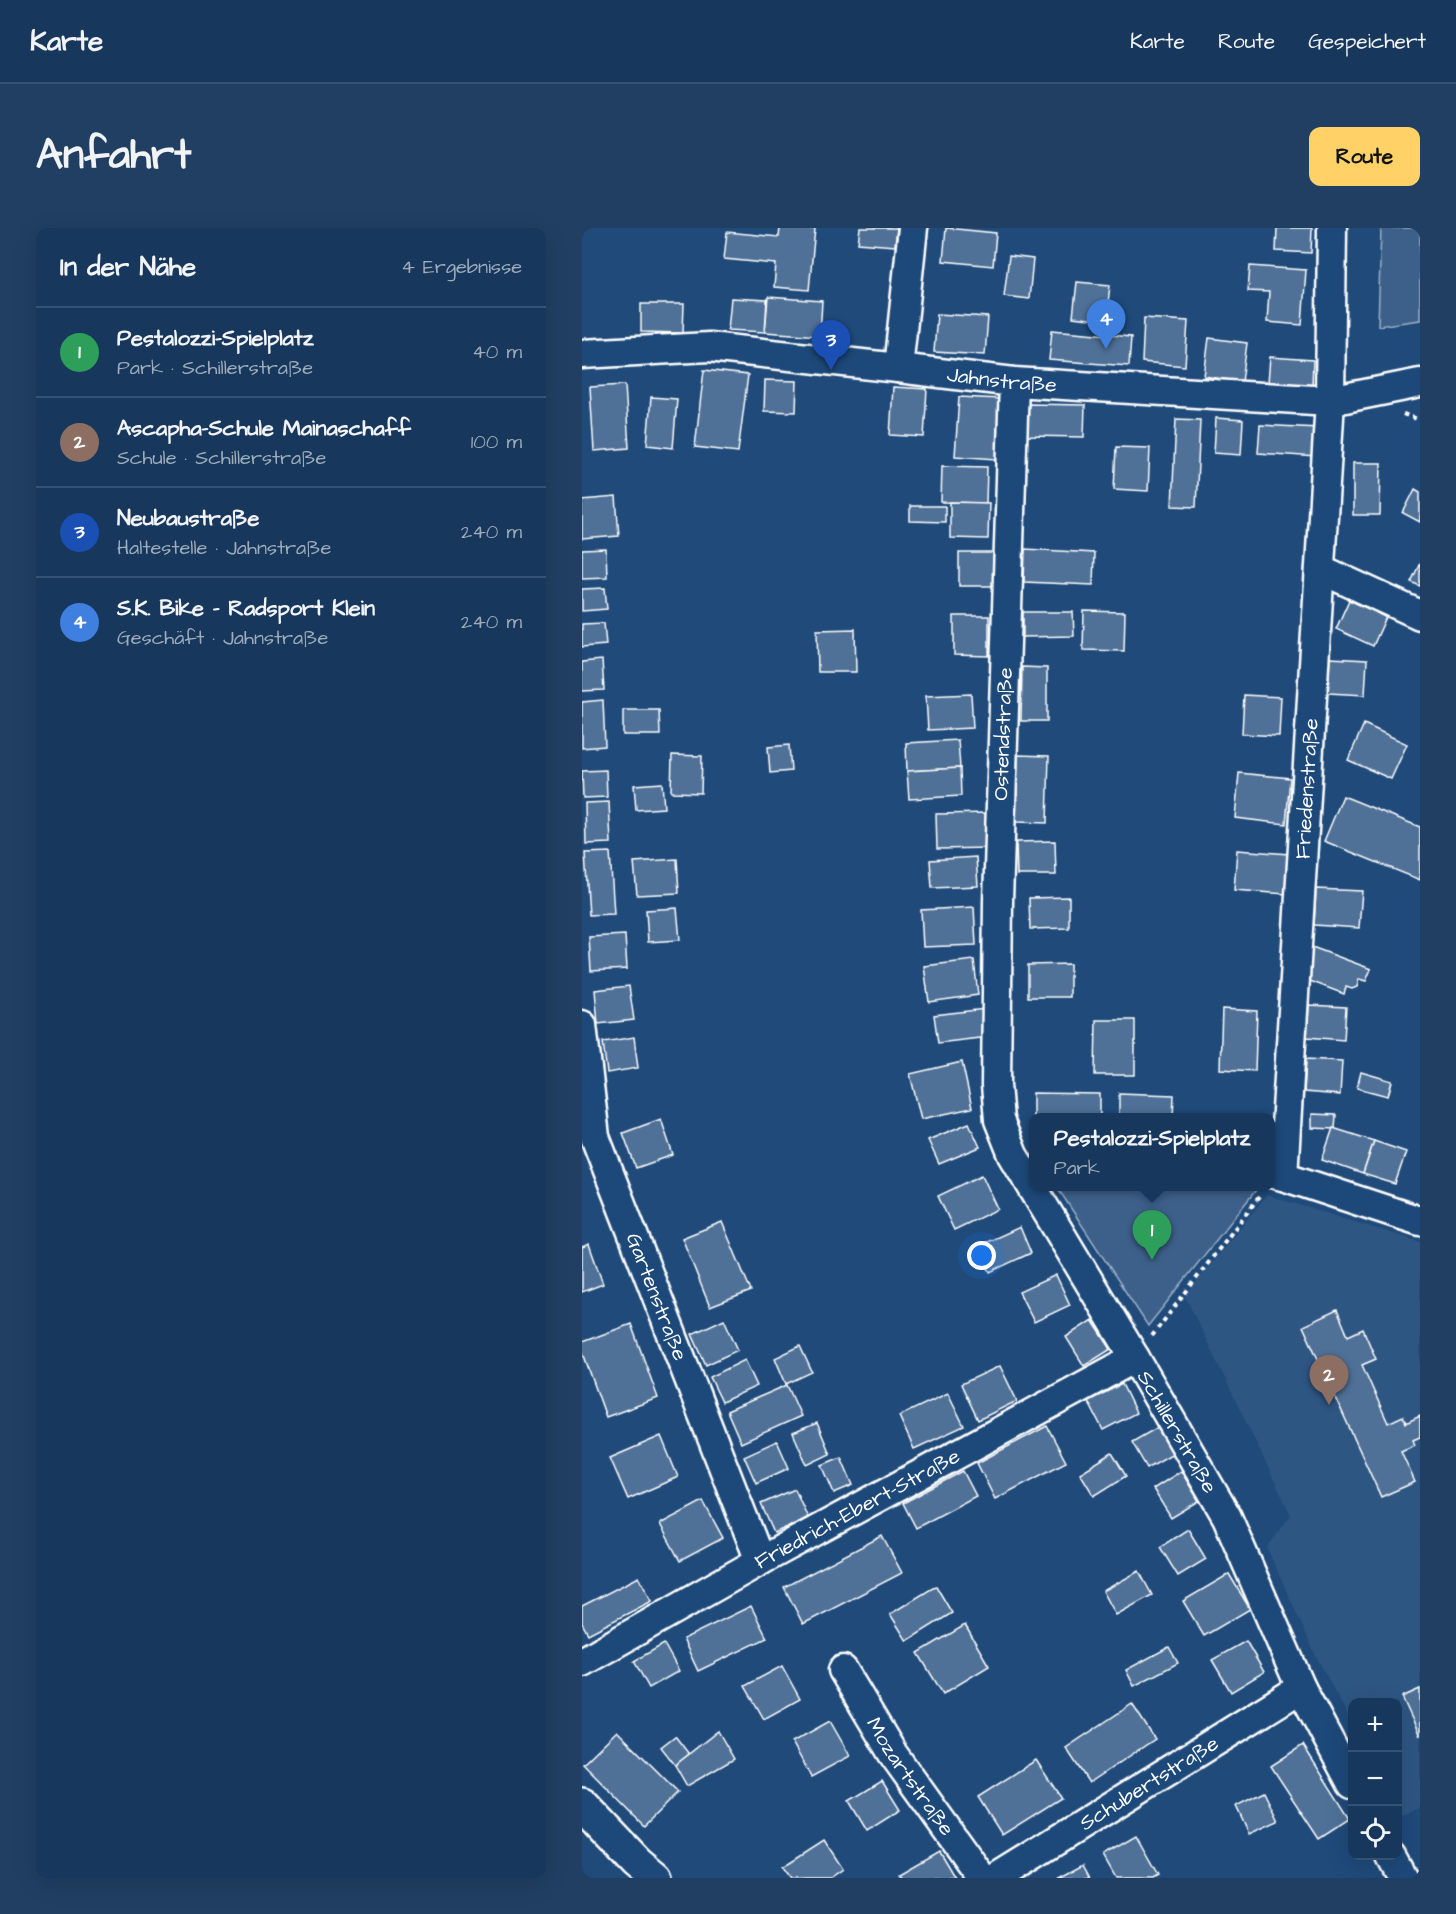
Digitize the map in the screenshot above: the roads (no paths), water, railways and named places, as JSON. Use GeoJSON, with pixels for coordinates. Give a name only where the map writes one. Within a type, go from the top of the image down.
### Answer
{"type":"FeatureCollection","features":[{"type":"Feature","properties":{"kind":"street"},"geometry":{"type":"LineString","coordinates":[[898,368],[913,228]]}},
{"type":"Feature","properties":{"kind":"street","name":"Friedenstraße"},"geometry":{"type":"LineString","coordinates":[[1275,1132],[1320,569],[1330,401],[1332,228]]}},
{"type":"Feature","properties":{"kind":"street","name":"Jahnstraße"},"geometry":{"type":"LineString","coordinates":[[582,354],[709,348],[1014,382],[1330,401],[1420,383]]}},
{"type":"Feature","properties":{"kind":"street","name":"Ostendstraße"},"geometry":{"type":"LineString","coordinates":[[996,1085],[999,890],[1014,382]]}},
{"type":"Feature","properties":{"kind":"street"},"geometry":{"type":"LineString","coordinates":[[1320,569],[1420,615]]}},
{"type":"Feature","properties":{"kind":"street","name":"Gartenstraße"},"geometry":{"type":"LineString","coordinates":[[582,1025],[595,1137],[760,1561]]}},
{"type":"Feature","properties":{"kind":"street","name":"Schillerstraße"},"geometry":{"type":"LineString","coordinates":[[996,1085],[999,1120],[1023,1151]]}},
{"type":"Feature","properties":{"kind":"street"},"geometry":{"type":"LineString","coordinates":[[1275,1183],[1420,1221]]}},
{"type":"Feature","properties":{"kind":"street","name":"Schillerstraße"},"geometry":{"type":"LineString","coordinates":[[1045,1191],[1135,1358],[1227,1517],[1301,1688],[1348,1776]]}},
{"type":"Feature","properties":{"kind":"street","name":"Friedrich-Ebert-Straße"},"geometry":{"type":"LineString","coordinates":[[582,1662],[760,1561],[1135,1358]]}},
{"type":"Feature","properties":{"kind":"street","name":"Mozartstraße"},"geometry":{"type":"LineString","coordinates":[[843,1670],[893,1754],[982,1878]]}},
{"type":"Feature","properties":{"kind":"street","name":"Schubertstraße"},"geometry":{"type":"LineString","coordinates":[[996,1878],[1301,1688]]}},
{"type":"Feature","properties":{"kind":"street"},"geometry":{"type":"LineString","coordinates":[[582,1805],[637,1863],[655,1878]]}},
{"type":"Feature","properties":{"kind":"street"},"geometry":{"type":"LineString","coordinates":[[1393,1860],[1403,1878]]}},
{"type":"Feature","properties":{"kind":"place","name":"S.K. Bike - Radsport Klein"},"geometry":{"type":"Point","coordinates":[1106,349]}},
{"type":"Feature","properties":{"kind":"place","name":"Neubaustraße"},"geometry":{"type":"Point","coordinates":[831,370]}},
{"type":"Feature","properties":{"kind":"place","name":"Pestalozzi-Spielplatz"},"geometry":{"type":"Point","coordinates":[1152,1260]}},
{"type":"Feature","properties":{"kind":"place","name":"Ascapha-Schule Mainaschaff"},"geometry":{"type":"Point","coordinates":[1329,1405]}}]}
